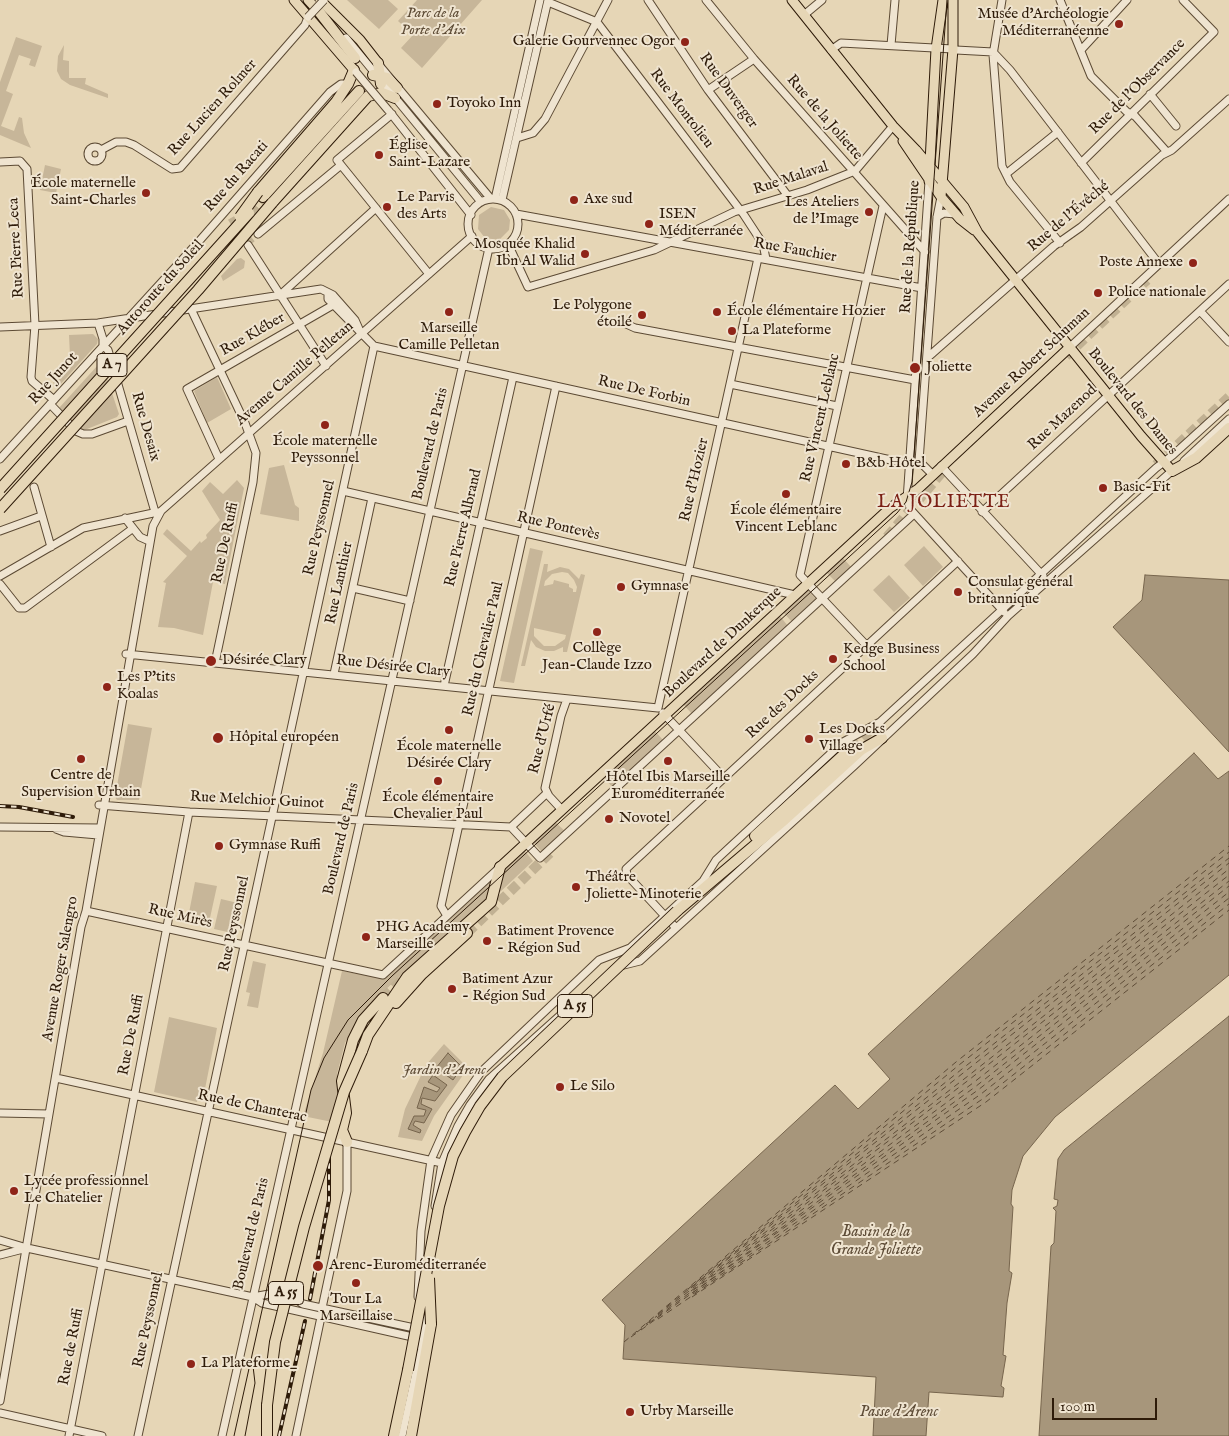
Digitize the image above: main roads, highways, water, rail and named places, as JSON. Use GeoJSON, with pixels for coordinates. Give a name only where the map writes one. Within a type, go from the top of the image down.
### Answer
{"type":"FeatureCollection","features":[{"type":"Feature","properties":{"kind":"highway"},"geometry":{"type":"LineString","coordinates":[[320,13],[355,58]]}},
{"type":"Feature","properties":{"kind":"highway","name":"Autoroute du Soleil"},"geometry":{"type":"LineString","coordinates":[[0,509],[368,96],[396,93],[378,78],[378,63]]}},
{"type":"Feature","properties":{"kind":"highway"},"geometry":{"type":"LineString","coordinates":[[224,240],[336,102],[355,71]]}},
{"type":"Feature","properties":{"kind":"highway"},"geometry":{"type":"LineString","coordinates":[[261,195],[359,91]]}},
{"type":"Feature","properties":{"kind":"highway"},"geometry":{"type":"LineString","coordinates":[[261,195],[338,104]]}},
{"type":"Feature","properties":{"kind":"highway","name":"A 7"},"geometry":{"type":"LineString","coordinates":[[224,240],[249,213]]}},
{"type":"Feature","properties":{"kind":"highway","name":"Autoroute du Soleil"},"geometry":{"type":"LineString","coordinates":[[0,489],[224,240]]}},
{"type":"Feature","properties":{"kind":"highway"},"geometry":{"type":"LineString","coordinates":[[1172,471],[1196,458],[1229,428]]}},
{"type":"Feature","properties":{"kind":"highway"},"geometry":{"type":"LineString","coordinates":[[750,845],[861,750],[882,738]]}},
{"type":"Feature","properties":{"kind":"highway"},"geometry":{"type":"LineString","coordinates":[[750,845],[851,748]]}},
{"type":"Feature","properties":{"kind":"highway","name":"A 55"},"geometry":{"type":"LineString","coordinates":[[392,1436],[430,1260],[439,1206],[454,1156],[465,1132],[490,1091],[525,1054],[750,845]]}},
{"type":"Feature","properties":{"kind":"highway"},"geometry":{"type":"LineString","coordinates":[[389,1002],[407,977],[489,905],[493,898],[500,867]]}},
{"type":"Feature","properties":{"kind":"highway"},"geometry":{"type":"LineString","coordinates":[[330,1138],[342,1130],[346,1113],[342,1081],[348,1054],[363,1020],[417,979],[467,934]]}},
{"type":"Feature","properties":{"kind":"highway","name":"A 55"},"geometry":{"type":"LineString","coordinates":[[267,1436],[268,1391],[275,1342],[316,1184],[344,1092],[362,1051],[389,1002]]}},
{"type":"Feature","properties":{"kind":"highway"},"geometry":{"type":"LineString","coordinates":[[342,1130],[347,1142]]}},
{"type":"Feature","properties":{"kind":"highway"},"geometry":{"type":"LineString","coordinates":[[410,1436],[432,1320],[429,1284],[430,1260]]}},
{"type":"Feature","properties":{"kind":"main road"},"geometry":{"type":"LineString","coordinates":[[294,0],[355,71]]}},
{"type":"Feature","properties":{"kind":"main road"},"geometry":{"type":"LineString","coordinates":[[308,0],[320,13]]}},
{"type":"Feature","properties":{"kind":"main road"},"geometry":{"type":"LineString","coordinates":[[322,0],[360,40],[378,63]]}},
{"type":"Feature","properties":{"kind":"main road","name":"Boulevard des Dames"},"geometry":{"type":"LineString","coordinates":[[792,0],[892,126],[916,150],[967,212],[978,233],[1172,471]]}},
{"type":"Feature","properties":{"kind":"main road","name":"Rue de la République"},"geometry":{"type":"LineString","coordinates":[[929,180],[936,48],[943,0]]}},
{"type":"Feature","properties":{"kind":"main road","name":"Rue de la République"},"geometry":{"type":"LineString","coordinates":[[941,197],[954,50],[953,0]]}},
{"type":"Feature","properties":{"kind":"main road","name":"Boulevard des Dames"},"geometry":{"type":"LineString","coordinates":[[899,134],[910,154],[941,197],[955,214],[978,233]]}},
{"type":"Feature","properties":{"kind":"main road"},"geometry":{"type":"LineString","coordinates":[[916,150],[930,143]]}},
{"type":"Feature","properties":{"kind":"main road","name":"Avenue Robert Schuman"},"geometry":{"type":"LineString","coordinates":[[942,466],[1070,347]]}},
{"type":"Feature","properties":{"kind":"main road","name":"Boulevard de Dunkerque"},"geometry":{"type":"LineString","coordinates":[[500,867],[896,502],[906,497],[942,466]]}},
{"type":"Feature","properties":{"kind":"water"},"geometry":{"type":"Polygon","coordinates":[[[1145,575],[1229,580],[1229,752],[1113,627],[1142,600],[1145,575]]]}},
{"type":"Feature","properties":{"kind":"water","name":"Bassin de la Grande Joliette"},"geometry":{"type":"Polygon","coordinates":[[[1194,753],[1218,779],[1229,771],[1229,975],[1055,1117],[1023,1156],[1012,1190],[1011,1204],[1013,1207],[1009,1271],[1012,1273],[1007,1303],[1003,1355],[1006,1356],[1001,1386],[1004,1388],[1003,1397],[929,1392],[926,1436],[873,1436],[876,1377],[623,1359],[625,1325],[602,1300],[835,1085],[858,1109],[890,1079],[868,1054],[1194,753]]]}},
{"type":"Feature","properties":{"kind":"water"},"geometry":{"type":"Polygon","coordinates":[[[1229,1016],[1229,1436],[1039,1436],[1051,1246],[1054,1243],[1056,1211],[1053,1208],[1057,1206],[1058,1200],[1054,1199],[1058,1159],[1064,1150],[1229,1016]]]}},
{"type":"Feature","properties":{"kind":"water"},"geometry":{"type":"Polygon","coordinates":[[[448,1053],[462,1067],[453,1080],[436,1068],[448,1053]]]}},
{"type":"Feature","properties":{"kind":"water"},"geometry":{"type":"Polygon","coordinates":[[[433,1075],[447,1085],[435,1101],[422,1098],[421,1104],[432,1109],[424,1123],[415,1121],[413,1125],[421,1130],[420,1133],[408,1129],[414,1116],[424,1116],[426,1110],[417,1108],[424,1087],[437,1092],[440,1088],[428,1082],[433,1075]]]}},
{"type":"Feature","properties":{"kind":"tunnel"},"geometry":{"type":"LineString","coordinates":[[249,213],[263,197]]}},
{"type":"Feature","properties":{"kind":"tunnel"},"geometry":{"type":"LineString","coordinates":[[231,218],[239,231]]}},
{"type":"Feature","properties":{"kind":"tunnel"},"geometry":{"type":"LineString","coordinates":[[247,243],[258,234]]}},
{"type":"Feature","properties":{"kind":"tunnel"},"geometry":{"type":"LineString","coordinates":[[1066,356],[1147,280]]}},
{"type":"Feature","properties":{"kind":"tunnel"},"geometry":{"type":"LineString","coordinates":[[1156,465],[1229,397]]}},
{"type":"Feature","properties":{"kind":"tunnel"},"geometry":{"type":"LineString","coordinates":[[887,537],[944,470]]}},
{"type":"Feature","properties":{"kind":"tunnel"},"geometry":{"type":"LineString","coordinates":[[851,748],[878,723]]}},
{"type":"Feature","properties":{"kind":"tunnel"},"geometry":{"type":"LineString","coordinates":[[467,933],[550,853]]}},
{"type":"Feature","properties":{"kind":"tunnel"},"geometry":{"type":"LineString","coordinates":[[383,998],[402,980]]}},
{"type":"Feature","properties":{"kind":"tram line"},"geometry":{"type":"LineString","coordinates":[[234,1436],[311,1090],[324,1058],[348,1020],[392,976],[897,513],[906,502],[912,482],[947,0]]}},
{"type":"Feature","properties":{"kind":"tram line"},"geometry":{"type":"LineString","coordinates":[[245,1436],[255,1383],[253,1366]]}},
{"type":"Feature","properties":{"kind":"railway"},"geometry":{"type":"LineString","coordinates":[[0,806],[19,807],[73,817]]}},
{"type":"Feature","properties":{"kind":"railway"},"geometry":{"type":"LineString","coordinates":[[310,1299],[329,1200],[329,1156]]}},
{"type":"Feature","properties":{"kind":"railway"},"geometry":{"type":"LineString","coordinates":[[279,1436],[305,1321]]}},
{"type":"Feature","properties":{"kind":"place","name":"Musée d'Archéologie Méditerranéenne"},"geometry":{"type":"Point","coordinates":[1119,24]}},
{"type":"Feature","properties":{"kind":"place","name":"Galerie Gourvennec Ogor"},"geometry":{"type":"Point","coordinates":[685,42]}},
{"type":"Feature","properties":{"kind":"place","name":"Toyoko Inn"},"geometry":{"type":"Point","coordinates":[437,104]}},
{"type":"Feature","properties":{"kind":"place","name":"Église Saint-Lazare"},"geometry":{"type":"Point","coordinates":[379,155]}},
{"type":"Feature","properties":{"kind":"place","name":"École maternelle Saint-Charles"},"geometry":{"type":"Point","coordinates":[146,193]}},
{"type":"Feature","properties":{"kind":"place","name":"Axe sud"},"geometry":{"type":"Point","coordinates":[574,200]}},
{"type":"Feature","properties":{"kind":"place","name":"Le Parvis des Arts"},"geometry":{"type":"Point","coordinates":[387,207]}},
{"type":"Feature","properties":{"kind":"place","name":"Les Ateliers de l'Image"},"geometry":{"type":"Point","coordinates":[869,212]}},
{"type":"Feature","properties":{"kind":"place","name":"ISEN Méditerranée"},"geometry":{"type":"Point","coordinates":[649,224]}},
{"type":"Feature","properties":{"kind":"place","name":"Mosquée Khalid Ibn Al Walid"},"geometry":{"type":"Point","coordinates":[585,254]}},
{"type":"Feature","properties":{"kind":"place","name":"Poste Annexe"},"geometry":{"type":"Point","coordinates":[1193,263]}},
{"type":"Feature","properties":{"kind":"place","name":"Police nationale"},"geometry":{"type":"Point","coordinates":[1098,293]}},
{"type":"Feature","properties":{"kind":"place","name":"Marseille Camille Pelletan"},"geometry":{"type":"Point","coordinates":[449,312]}},
{"type":"Feature","properties":{"kind":"place","name":"École élémentaire Hozier"},"geometry":{"type":"Point","coordinates":[717,312]}},
{"type":"Feature","properties":{"kind":"place","name":"Le Polygone étoilé"},"geometry":{"type":"Point","coordinates":[642,315]}},
{"type":"Feature","properties":{"kind":"place","name":"La Plateforme"},"geometry":{"type":"Point","coordinates":[732,331]}},
{"type":"Feature","properties":{"kind":"place","name":"Joliette"},"geometry":{"type":"Point","coordinates":[915,368]}},
{"type":"Feature","properties":{"kind":"place","name":"École maternelle Peyssonnel"},"geometry":{"type":"Point","coordinates":[325,425]}},
{"type":"Feature","properties":{"kind":"place","name":"B&b Hôtel"},"geometry":{"type":"Point","coordinates":[846,464]}},
{"type":"Feature","properties":{"kind":"place","name":"Basic-Fit"},"geometry":{"type":"Point","coordinates":[1103,488]}},
{"type":"Feature","properties":{"kind":"place","name":"École élémentaire Vincent Leblanc"},"geometry":{"type":"Point","coordinates":[786,494]}},
{"type":"Feature","properties":{"kind":"place","name":"Gymnase"},"geometry":{"type":"Point","coordinates":[621,587]}},
{"type":"Feature","properties":{"kind":"place","name":"Consulat général britannique"},"geometry":{"type":"Point","coordinates":[958,592]}},
{"type":"Feature","properties":{"kind":"place","name":"Collège Jean-Claude Izzo"},"geometry":{"type":"Point","coordinates":[597,632]}},
{"type":"Feature","properties":{"kind":"place","name":"Kedge Business School"},"geometry":{"type":"Point","coordinates":[833,659]}},
{"type":"Feature","properties":{"kind":"place","name":"Désirée Clary"},"geometry":{"type":"Point","coordinates":[211,661]}},
{"type":"Feature","properties":{"kind":"place","name":"Les P'tits Koalas"},"geometry":{"type":"Point","coordinates":[107,687]}},
{"type":"Feature","properties":{"kind":"place","name":"École maternelle Désirée Clary"},"geometry":{"type":"Point","coordinates":[449,730]}},
{"type":"Feature","properties":{"kind":"place","name":"Hôpital européen"},"geometry":{"type":"Point","coordinates":[218,738]}},
{"type":"Feature","properties":{"kind":"place","name":"Les Docks Village"},"geometry":{"type":"Point","coordinates":[809,739]}},
{"type":"Feature","properties":{"kind":"place","name":"Centre de Supervision Urbain"},"geometry":{"type":"Point","coordinates":[81,759]}},
{"type":"Feature","properties":{"kind":"place","name":"Hôtel Ibis Marseille Euroméditerranée"},"geometry":{"type":"Point","coordinates":[668,761]}},
{"type":"Feature","properties":{"kind":"place","name":"École élémentaire Chevalier Paul"},"geometry":{"type":"Point","coordinates":[438,781]}},
{"type":"Feature","properties":{"kind":"place","name":"Novotel"},"geometry":{"type":"Point","coordinates":[609,819]}},
{"type":"Feature","properties":{"kind":"place","name":"Gymnase Ruffi"},"geometry":{"type":"Point","coordinates":[219,846]}},
{"type":"Feature","properties":{"kind":"place","name":"Théâtre Joliette-Minoterie"},"geometry":{"type":"Point","coordinates":[576,887]}},
{"type":"Feature","properties":{"kind":"place","name":"PHG Academy Marseille"},"geometry":{"type":"Point","coordinates":[366,937]}},
{"type":"Feature","properties":{"kind":"place","name":"Batiment Provence - Région Sud"},"geometry":{"type":"Point","coordinates":[487,941]}},
{"type":"Feature","properties":{"kind":"place","name":"Batiment Azur - Région Sud"},"geometry":{"type":"Point","coordinates":[452,989]}},
{"type":"Feature","properties":{"kind":"place","name":"Le Silo"},"geometry":{"type":"Point","coordinates":[560,1087]}},
{"type":"Feature","properties":{"kind":"place","name":"Lycée professionnel Le Chatelier"},"geometry":{"type":"Point","coordinates":[14,1191]}},
{"type":"Feature","properties":{"kind":"place","name":"Arenc-Euroméditerranée"},"geometry":{"type":"Point","coordinates":[318,1266]}},
{"type":"Feature","properties":{"kind":"place","name":"Tour La Marseillaise"},"geometry":{"type":"Point","coordinates":[356,1283]}},
{"type":"Feature","properties":{"kind":"place","name":"La Plateforme_"},"geometry":{"type":"Point","coordinates":[191,1364]}},
{"type":"Feature","properties":{"kind":"place","name":"Urby Marseille"},"geometry":{"type":"Point","coordinates":[630,1412]}},
{"type":"Feature","properties":{"kind":"district","name":"LA JOLIETTE"},"geometry":{"type":"Point","coordinates":[944,503]}},
{"type":"Feature","properties":{"kind":"park label","name":"Parc de la Porte d'Aix"},"geometry":{"type":"Point","coordinates":[433,22]}},
{"type":"Feature","properties":{"kind":"park label","name":"Jardin d’Arenc"},"geometry":{"type":"Point","coordinates":[444,1071]}},
{"type":"Feature","properties":{"kind":"water label","name":"Passe d'Arenc"},"geometry":{"type":"Point","coordinates":[899,1413]}}]}
